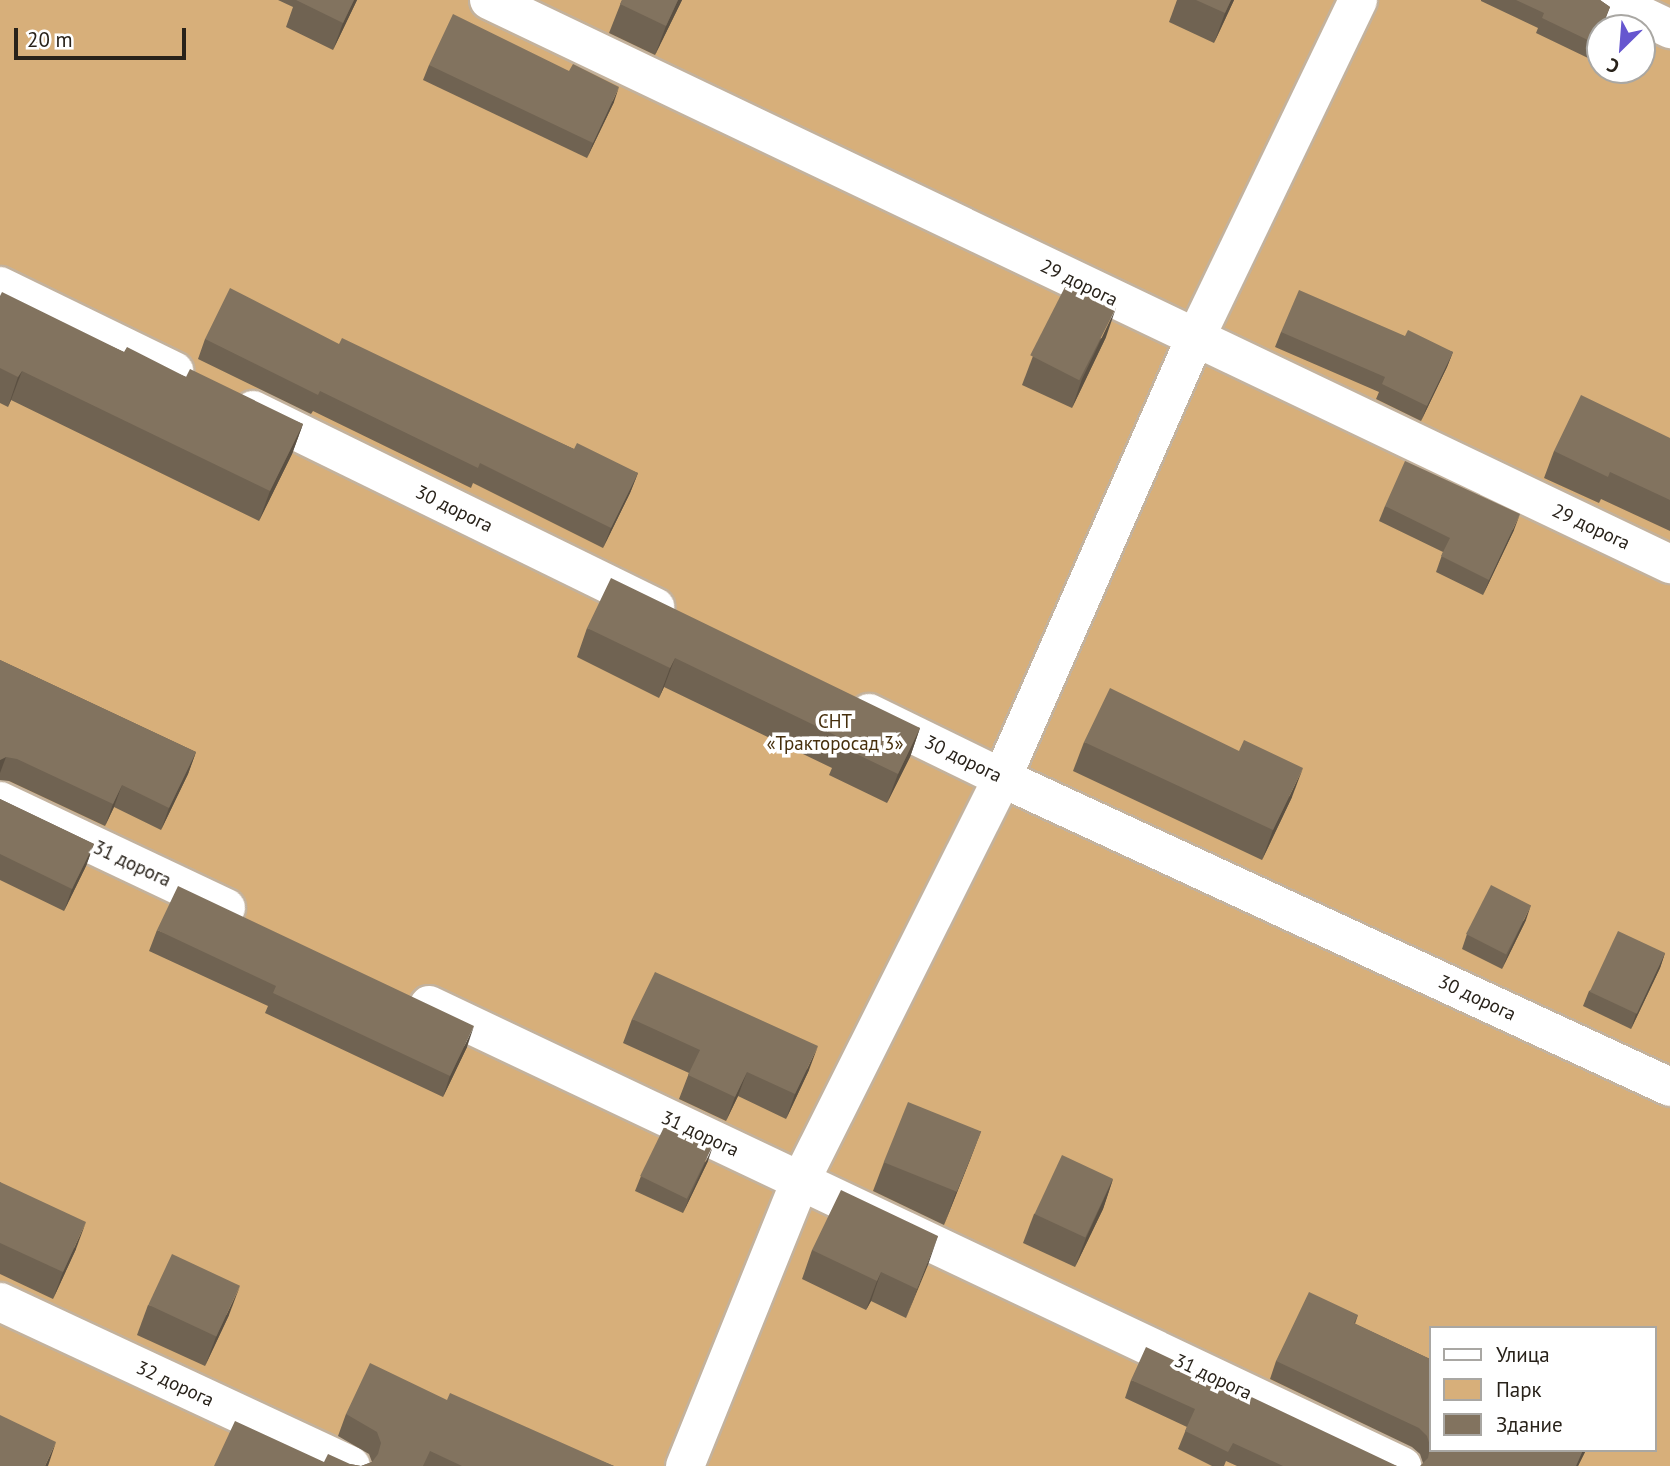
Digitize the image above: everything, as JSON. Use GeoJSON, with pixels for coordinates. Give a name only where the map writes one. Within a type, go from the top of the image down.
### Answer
{"type":"FeatureCollection","features":[{"type":"Feature","properties":{"kind":"street","name":"29 дорога"},"geometry":{"type":"LineString","coordinates":[[489,0],[1670,564]]}},
{"type":"Feature","properties":{"kind":"street"},"geometry":{"type":"LineString","coordinates":[[685,1466],[800,1182],[1002,778],[1195,339],[1358,0]]}},
{"type":"Feature","properties":{"kind":"street"},"geometry":{"type":"LineString","coordinates":[[1609,0],[1670,29]]}},
{"type":"Feature","properties":{"kind":"street","name":"30 дорога"},"geometry":{"type":"LineString","coordinates":[[0,286],[689,624]]}},
{"type":"Feature","properties":{"kind":"street","name":"30 дорога"},"geometry":{"type":"LineString","coordinates":[[839,698],[1002,778],[1670,1087]]}},
{"type":"Feature","properties":{"kind":"street","name":"31 дорога"},"geometry":{"type":"LineString","coordinates":[[0,801],[263,926]]}},
{"type":"Feature","properties":{"kind":"street","name":"31 дорога"},"geometry":{"type":"LineString","coordinates":[[400,991],[1402,1466]]}},
{"type":"Feature","properties":{"kind":"street","name":"32 дорога"},"geometry":{"type":"LineString","coordinates":[[0,1302],[351,1466]]}},
{"type":"Feature","properties":{"kind":"green space","name":"СНТ «Тракторосад 3»"},"geometry":{"type":"Polygon","coordinates":[[[0,0],[1670,0],[1670,1466],[0,1466],[0,0]]]}},
{"type":"Feature","properties":{"kind":"building"},"geometry":{"type":"Polygon","coordinates":[[[296,0],[354,0],[343,23],[296,0]]]}},
{"type":"Feature","properties":{"kind":"building"},"geometry":{"type":"Polygon","coordinates":[[[622,0],[678,0],[666,26],[620,4],[622,0]]]}},
{"type":"Feature","properties":{"kind":"building"},"geometry":{"type":"Polygon","coordinates":[[[1196,0],[1231,0],[1225,13],[1196,0]]]}},
{"type":"Feature","properties":{"kind":"building"},"geometry":{"type":"Polygon","coordinates":[[[1516,0],[1600,0],[1610,7],[1607,14],[1586,14],[1586,39],[1542,18],[1544,13],[1516,0]]]}},
{"type":"Feature","properties":{"kind":"building"},"geometry":{"type":"Polygon","coordinates":[[[453,14],[569,71],[573,64],[619,87],[593,143],[429,65],[453,14]]]}},
{"type":"Feature","properties":{"kind":"building"},"geometry":{"type":"Polygon","coordinates":[[[1067,283],[1116,308],[1079,380],[1030,355],[1067,283]]]}},
{"type":"Feature","properties":{"kind":"building"},"geometry":{"type":"Polygon","coordinates":[[[230,288],[339,344],[342,338],[574,449],[577,443],[638,473],[611,528],[480,463],[478,468],[320,391],[318,395],[205,339],[230,288]]]}},
{"type":"Feature","properties":{"kind":"building"},"geometry":{"type":"Polygon","coordinates":[[[1299,290],[1405,336],[1408,330],[1453,352],[1427,406],[1382,384],[1385,377],[1281,332],[1299,290]]]}},
{"type":"Feature","properties":{"kind":"building"},"geometry":{"type":"Polygon","coordinates":[[[2,292],[124,352],[127,347],[186,377],[190,369],[303,424],[270,491],[22,371],[18,377],[0,368],[2,292]]]}},
{"type":"Feature","properties":{"kind":"building"},"geometry":{"type":"Polygon","coordinates":[[[1581,395],[1670,438],[1670,500],[1610,472],[1608,477],[1554,451],[1581,395]]]}},
{"type":"Feature","properties":{"kind":"building"},"geometry":{"type":"Polygon","coordinates":[[[1405,461],[1520,514],[1489,580],[1441,556],[1450,538],[1385,506],[1405,461]]]}},
{"type":"Feature","properties":{"kind":"building"},"geometry":{"type":"Polygon","coordinates":[[[611,578],[920,728],[898,774],[840,746],[843,739],[675,658],[670,668],[587,628],[611,578]]]}},
{"type":"Feature","properties":{"kind":"building"},"geometry":{"type":"Polygon","coordinates":[[[0,660],[196,752],[169,808],[122,785],[113,804],[17,759],[6,757],[0,760],[0,660]]]}},
{"type":"Feature","properties":{"kind":"building"},"geometry":{"type":"Polygon","coordinates":[[[1110,688],[1239,751],[1244,740],[1303,768],[1273,830],[1084,742],[1110,688]]]}},
{"type":"Feature","properties":{"kind":"building"},"geometry":{"type":"Polygon","coordinates":[[[0,799],[94,844],[72,889],[0,854],[0,799]]]}},
{"type":"Feature","properties":{"kind":"building"},"geometry":{"type":"Polygon","coordinates":[[[1491,885],[1531,905],[1506,954],[1466,934],[1491,885]]]}},
{"type":"Feature","properties":{"kind":"building"},"geometry":{"type":"Polygon","coordinates":[[[178,886],[474,1026],[450,1076],[273,993],[276,986],[157,930],[178,886]]]}},
{"type":"Feature","properties":{"kind":"building"},"geometry":{"type":"Polygon","coordinates":[[[1618,931],[1665,953],[1637,1014],[1590,992],[1618,931]]]}},
{"type":"Feature","properties":{"kind":"building"},"geometry":{"type":"Polygon","coordinates":[[[655,972],[818,1046],[795,1094],[747,1072],[735,1097],[688,1075],[700,1050],[632,1019],[655,972]]]}},
{"type":"Feature","properties":{"kind":"building"},"geometry":{"type":"Polygon","coordinates":[[[908,1102],[981,1132],[957,1192],[884,1162],[908,1102]]]}},
{"type":"Feature","properties":{"kind":"building"},"geometry":{"type":"Polygon","coordinates":[[[666,1123],[713,1146],[687,1199],[640,1176],[666,1123]]]}},
{"type":"Feature","properties":{"kind":"building"},"geometry":{"type":"Polygon","coordinates":[[[1062,1155],[1113,1179],[1085,1238],[1035,1214],[1062,1155]]]}},
{"type":"Feature","properties":{"kind":"building"},"geometry":{"type":"Polygon","coordinates":[[[0,1182],[86,1222],[63,1272],[0,1243],[0,1182]]]}},
{"type":"Feature","properties":{"kind":"building"},"geometry":{"type":"Polygon","coordinates":[[[841,1190],[938,1236],[917,1289],[881,1272],[877,1281],[812,1250],[841,1190]]]}},
{"type":"Feature","properties":{"kind":"building"},"geometry":{"type":"Polygon","coordinates":[[[172,1254],[240,1286],[216,1336],[148,1305],[172,1254]]]}},
{"type":"Feature","properties":{"kind":"building"},"geometry":{"type":"Polygon","coordinates":[[[1309,1292],[1358,1315],[1354,1323],[1428,1358],[1428,1439],[1419,1428],[1276,1361],[1309,1292]]]}},
{"type":"Feature","properties":{"kind":"building"},"geometry":{"type":"Polygon","coordinates":[[[1146,1347],[1397,1466],[1283,1466],[1233,1443],[1228,1452],[1185,1431],[1195,1409],[1131,1380],[1146,1347]]]}},
{"type":"Feature","properties":{"kind":"building"},"geometry":{"type":"Polygon","coordinates":[[[370,1363],[447,1400],[450,1393],[614,1466],[462,1466],[430,1451],[423,1466],[361,1466],[372,1462],[381,1443],[377,1432],[346,1414],[370,1363]]]}},
{"type":"Feature","properties":{"kind":"building"},"geometry":{"type":"Polygon","coordinates":[[[0,1415],[56,1442],[45,1466],[0,1466],[0,1415]]]}},
{"type":"Feature","properties":{"kind":"building"},"geometry":{"type":"Polygon","coordinates":[[[235,1421],[324,1462],[328,1454],[361,1466],[214,1466],[235,1421]]]}},
{"type":"Feature","properties":{"kind":"building"},"geometry":{"type":"Polygon","coordinates":[[[1429,1452],[1582,1452],[1576,1466],[1420,1466],[1428,1458],[1429,1452]]]}}]}
